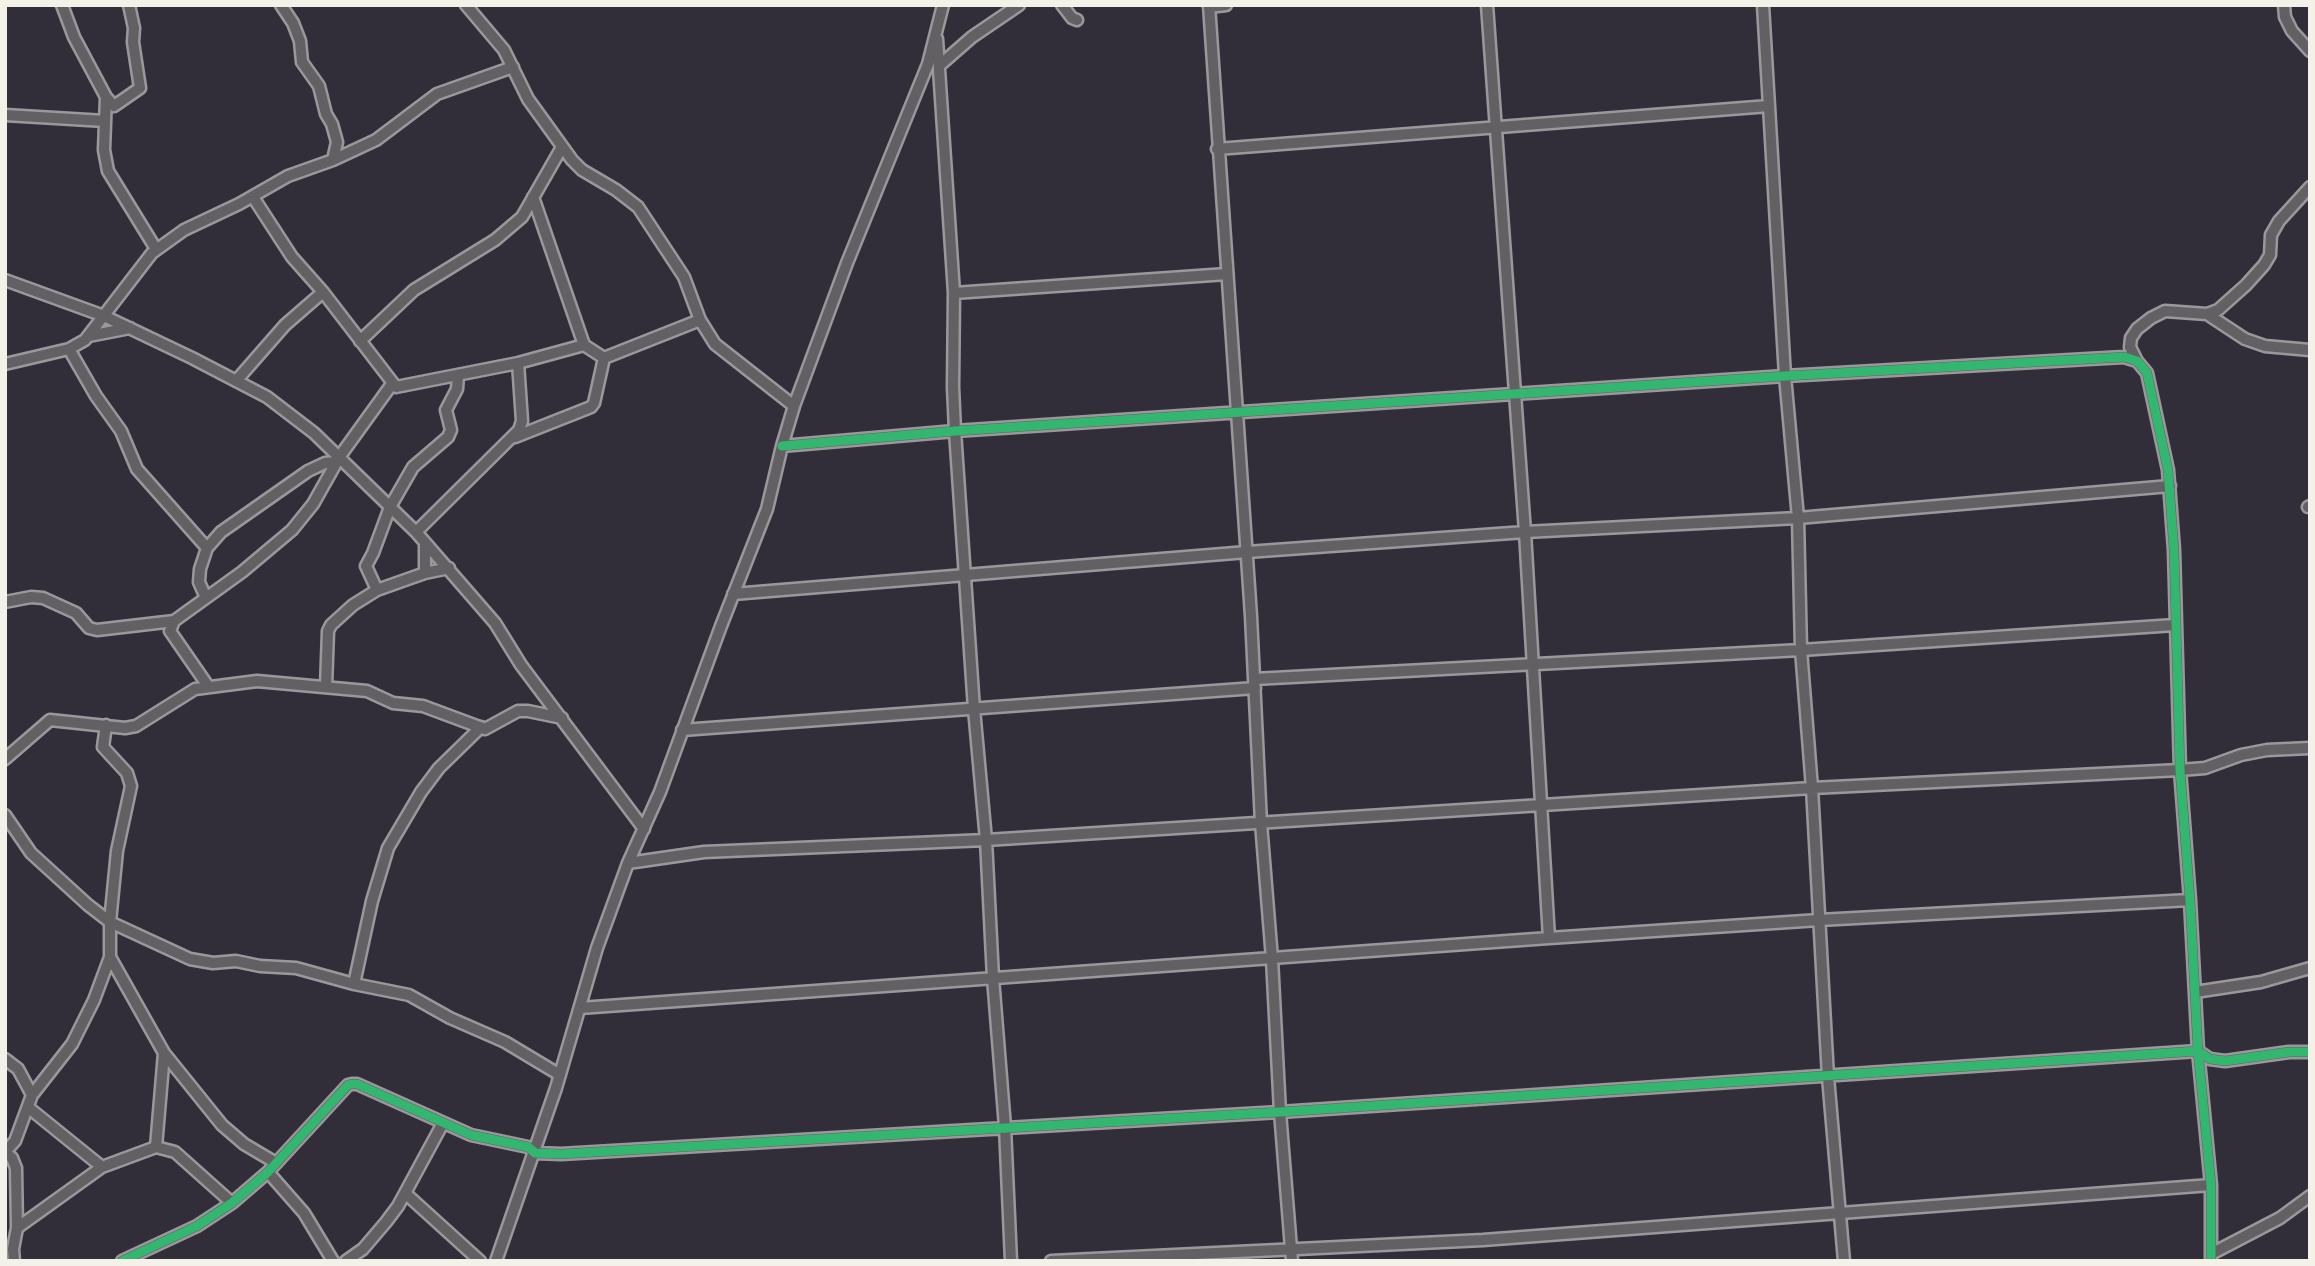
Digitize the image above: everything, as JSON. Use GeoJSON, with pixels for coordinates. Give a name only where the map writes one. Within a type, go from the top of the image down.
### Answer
{"type":"FeatureCollection","features":[{"type":"Feature","properties":{"kind":"street"},"geometry":{"type":"LineString","coordinates":[[62,5],[74,37],[106,97],[114,106],[140,88],[129,5]]}},
{"type":"Feature","properties":{"kind":"street"},"geometry":{"type":"LineString","coordinates":[[281,5],[293,23],[300,41],[303,62],[319,86],[326,114],[332,124],[337,142],[333,160]]}},
{"type":"Feature","properties":{"kind":"street"},"geometry":{"type":"LineString","coordinates":[[466,5],[492,34],[513,67],[528,99],[562,147],[582,170],[638,207],[684,277],[700,320],[720,349],[794,406]]}},
{"type":"Feature","properties":{"kind":"street"},"geometry":{"type":"LineString","coordinates":[[496,1261],[535,1153],[597,948],[628,863],[660,792],[767,509],[794,406],[852,250],[928,64],[943,5]]}},
{"type":"Feature","properties":{"kind":"street"},"geometry":{"type":"LineString","coordinates":[[940,65],[972,37],[1018,5]]}},
{"type":"Feature","properties":{"kind":"street"},"geometry":{"type":"LineString","coordinates":[[1062,5],[1072,18],[1077,20]]}},
{"type":"Feature","properties":{"kind":"street"},"geometry":{"type":"LineString","coordinates":[[1226,5],[1209,6],[1247,552],[1280,1112],[1292,1261]]}},
{"type":"Feature","properties":{"kind":"street"},"geometry":{"type":"LineString","coordinates":[[1487,5],[1525,532],[1549,938]]}},
{"type":"Feature","properties":{"kind":"street"},"geometry":{"type":"LineString","coordinates":[[1763,5],[1785,376],[1798,518],[1801,650],[1812,788],[1828,1077],[1844,1261]]}},
{"type":"Feature","properties":{"kind":"street"},"geometry":{"type":"LineString","coordinates":[[2284,5],[2285,17],[2292,31],[2310,51]]}},
{"type":"Feature","properties":{"kind":"street"},"geometry":{"type":"LineString","coordinates":[[936,34],[954,293],[955,431],[986,840],[1011,1261]]}},
{"type":"Feature","properties":{"kind":"street"},"geometry":{"type":"LineString","coordinates":[[5,364],[69,349],[89,336],[156,248],[184,230],[253,197],[288,176],[333,160],[390,131],[437,94],[513,67]]}},
{"type":"Feature","properties":{"kind":"street"},"geometry":{"type":"LineString","coordinates":[[106,97],[107,133],[104,161],[156,248]]}},
{"type":"Feature","properties":{"kind":"street"},"geometry":{"type":"LineString","coordinates":[[1217,149],[1769,106]]}},
{"type":"Feature","properties":{"kind":"street"},"geometry":{"type":"LineString","coordinates":[[5,115],[105,121]]}},
{"type":"Feature","properties":{"kind":"street"},"geometry":{"type":"LineString","coordinates":[[360,341],[414,290],[510,228],[527,210],[562,147]]}},
{"type":"Feature","properties":{"kind":"street"},"geometry":{"type":"LineString","coordinates":[[2310,187],[2275,228],[2271,235],[2270,255],[2264,265],[2218,310],[2207,314],[2165,311],[2137,330],[2131,338],[2130,347],[2147,373],[2168,470],[2174,550],[2180,770],[2198,1051],[2211,1185],[2211,1257],[2280,1218],[2310,1196]]}},
{"type":"Feature","properties":{"kind":"street"},"geometry":{"type":"LineString","coordinates":[[253,197],[292,257],[323,292],[392,384],[400,387],[518,363],[584,345]]}},
{"type":"Feature","properties":{"kind":"street"},"geometry":{"type":"LineString","coordinates":[[533,197],[584,345],[604,358]]}},
{"type":"Feature","properties":{"kind":"street"},"geometry":{"type":"LineString","coordinates":[[954,293],[1227,274]]}},
{"type":"Feature","properties":{"kind":"street"},"geometry":{"type":"LineString","coordinates":[[5,280],[104,316],[267,397],[390,507],[449,568],[495,623],[521,665],[643,829]]}},
{"type":"Feature","properties":{"kind":"street"},"geometry":{"type":"LineString","coordinates":[[236,381],[285,325],[323,292]]}},
{"type":"Feature","properties":{"kind":"street"},"geometry":{"type":"LineString","coordinates":[[2207,314],[2245,339],[2265,346],[2310,350]]}},
{"type":"Feature","properties":{"kind":"street"},"geometry":{"type":"LineString","coordinates":[[604,358],[700,320]]}},
{"type":"Feature","properties":{"kind":"street"},"geometry":{"type":"LineString","coordinates":[[89,336],[130,328]]}},
{"type":"Feature","properties":{"kind":"street"},"geometry":{"type":"LineString","coordinates":[[69,349],[96,396],[121,431],[137,469],[207,548]]}},
{"type":"Feature","properties":{"kind":"street"},"geometry":{"type":"LineString","coordinates":[[782,446],[955,431],[1785,376],[2124,357],[2137,361]]}},
{"type":"Feature","properties":{"kind":"street"},"geometry":{"type":"LineString","coordinates":[[514,437],[591,407],[604,358]]}},
{"type":"Feature","properties":{"kind":"street"},"geometry":{"type":"LineString","coordinates":[[416,532],[514,437],[522,421],[518,363]]}},
{"type":"Feature","properties":{"kind":"street"},"geometry":{"type":"LineString","coordinates":[[377,590],[366,566],[390,507],[413,467],[448,437],[451,430],[446,410],[457,390],[458,375]]}},
{"type":"Feature","properties":{"kind":"street"},"geometry":{"type":"LineString","coordinates":[[5,601],[43,598],[76,613],[89,628],[97,630],[174,621],[242,572],[292,530],[313,504],[337,459],[392,384]]}},
{"type":"Feature","properties":{"kind":"street"},"geometry":{"type":"LineString","coordinates":[[206,598],[198,576],[207,548],[229,526],[308,471],[337,459]]}},
{"type":"Feature","properties":{"kind":"street"},"geometry":{"type":"LineString","coordinates":[[733,594],[1525,532],[1798,518],[2169,486]]}},
{"type":"Feature","properties":{"kind":"street"},"geometry":{"type":"LineString","coordinates":[[425,542],[425,573]]}},
{"type":"Feature","properties":{"kind":"street"},"geometry":{"type":"LineString","coordinates":[[326,687],[329,627],[348,609],[377,590],[425,573],[449,568]]}},
{"type":"Feature","properties":{"kind":"street"},"geometry":{"type":"LineString","coordinates":[[174,621],[170,631],[208,686]]}},
{"type":"Feature","properties":{"kind":"street"},"geometry":{"type":"LineString","coordinates":[[682,730],[1532,663],[1801,650],[2175,625]]}},
{"type":"Feature","properties":{"kind":"street"},"geometry":{"type":"LineString","coordinates":[[5,759],[50,720],[125,728],[136,726],[145,723],[185,694],[200,687],[257,681],[367,691],[393,703],[423,706],[489,728],[519,711],[528,710],[562,718]]}},
{"type":"Feature","properties":{"kind":"street"},"geometry":{"type":"LineString","coordinates":[[14,1261],[13,1248],[17,1227],[16,1168],[5,1152],[15,1141],[33,1095],[72,1044],[103,981],[110,957],[110,922],[117,851],[131,786],[127,773],[103,747],[106,725]]}},
{"type":"Feature","properties":{"kind":"street"},"geometry":{"type":"LineString","coordinates":[[354,984],[372,901],[388,848],[421,792],[439,768],[481,727]]}},
{"type":"Feature","properties":{"kind":"street"},"geometry":{"type":"LineString","coordinates":[[628,863],[704,852],[986,840],[1812,788],[2180,770],[2205,768],[2241,755],[2267,750],[2310,748]]}},
{"type":"Feature","properties":{"kind":"street"},"geometry":{"type":"LineString","coordinates":[[5,815],[31,853],[110,922],[190,959],[296,968],[409,995],[450,1018],[505,1042],[560,1074]]}},
{"type":"Feature","properties":{"kind":"street"},"geometry":{"type":"LineString","coordinates":[[580,1008],[1549,938],[2190,900]]}},
{"type":"Feature","properties":{"kind":"street"},"geometry":{"type":"LineString","coordinates":[[110,957],[164,1053],[222,1125],[244,1144],[276,1163]]}},
{"type":"Feature","properties":{"kind":"street"},"geometry":{"type":"LineString","coordinates":[[2195,992],[2261,982],[2310,968]]}},
{"type":"Feature","properties":{"kind":"street"},"geometry":{"type":"LineString","coordinates":[[121,1261],[197,1226],[232,1203],[268,1172],[348,1085],[352,1084],[471,1135],[528,1147],[535,1153],[561,1153],[1280,1112],[2198,1051],[2210,1059],[2225,1061],[2289,1052],[2310,1052]]}},
{"type":"Feature","properties":{"kind":"street"},"geometry":{"type":"LineString","coordinates":[[156,1147],[164,1053]]}},
{"type":"Feature","properties":{"kind":"street"},"geometry":{"type":"LineString","coordinates":[[5,1059],[18,1069],[33,1095]]}},
{"type":"Feature","properties":{"kind":"street"},"geometry":{"type":"LineString","coordinates":[[29,1108],[102,1167]]}},
{"type":"Feature","properties":{"kind":"street"},"geometry":{"type":"LineString","coordinates":[[346,1261],[376,1235],[405,1193],[443,1123]]}},
{"type":"Feature","properties":{"kind":"street"},"geometry":{"type":"LineString","coordinates":[[17,1227],[102,1167],[156,1147],[175,1152],[232,1203]]}},
{"type":"Feature","properties":{"kind":"street"},"geometry":{"type":"LineString","coordinates":[[268,1172],[304,1213],[333,1261]]}},
{"type":"Feature","properties":{"kind":"street"},"geometry":{"type":"LineString","coordinates":[[1051,1261],[1483,1240],[2211,1185]]}},
{"type":"Feature","properties":{"kind":"street"},"geometry":{"type":"LineString","coordinates":[[405,1193],[480,1261]]}},
{"type":"Feature","properties":{"kind":"cycle path"},"geometry":{"type":"LineString","coordinates":[[782,446],[955,431],[1785,376],[2124,357],[2137,361],[2147,373],[2168,470],[2174,550],[2180,770],[2198,1051],[2211,1185],[2211,1261]]}},
{"type":"Feature","properties":{"kind":"cycle path"},"geometry":{"type":"LineString","coordinates":[[122,1261],[197,1226],[232,1203],[268,1172],[348,1085],[352,1084],[471,1135],[528,1147],[535,1153],[561,1154],[1280,1112],[2198,1051],[2210,1059],[2225,1061],[2289,1052],[2310,1052]]}}]}
